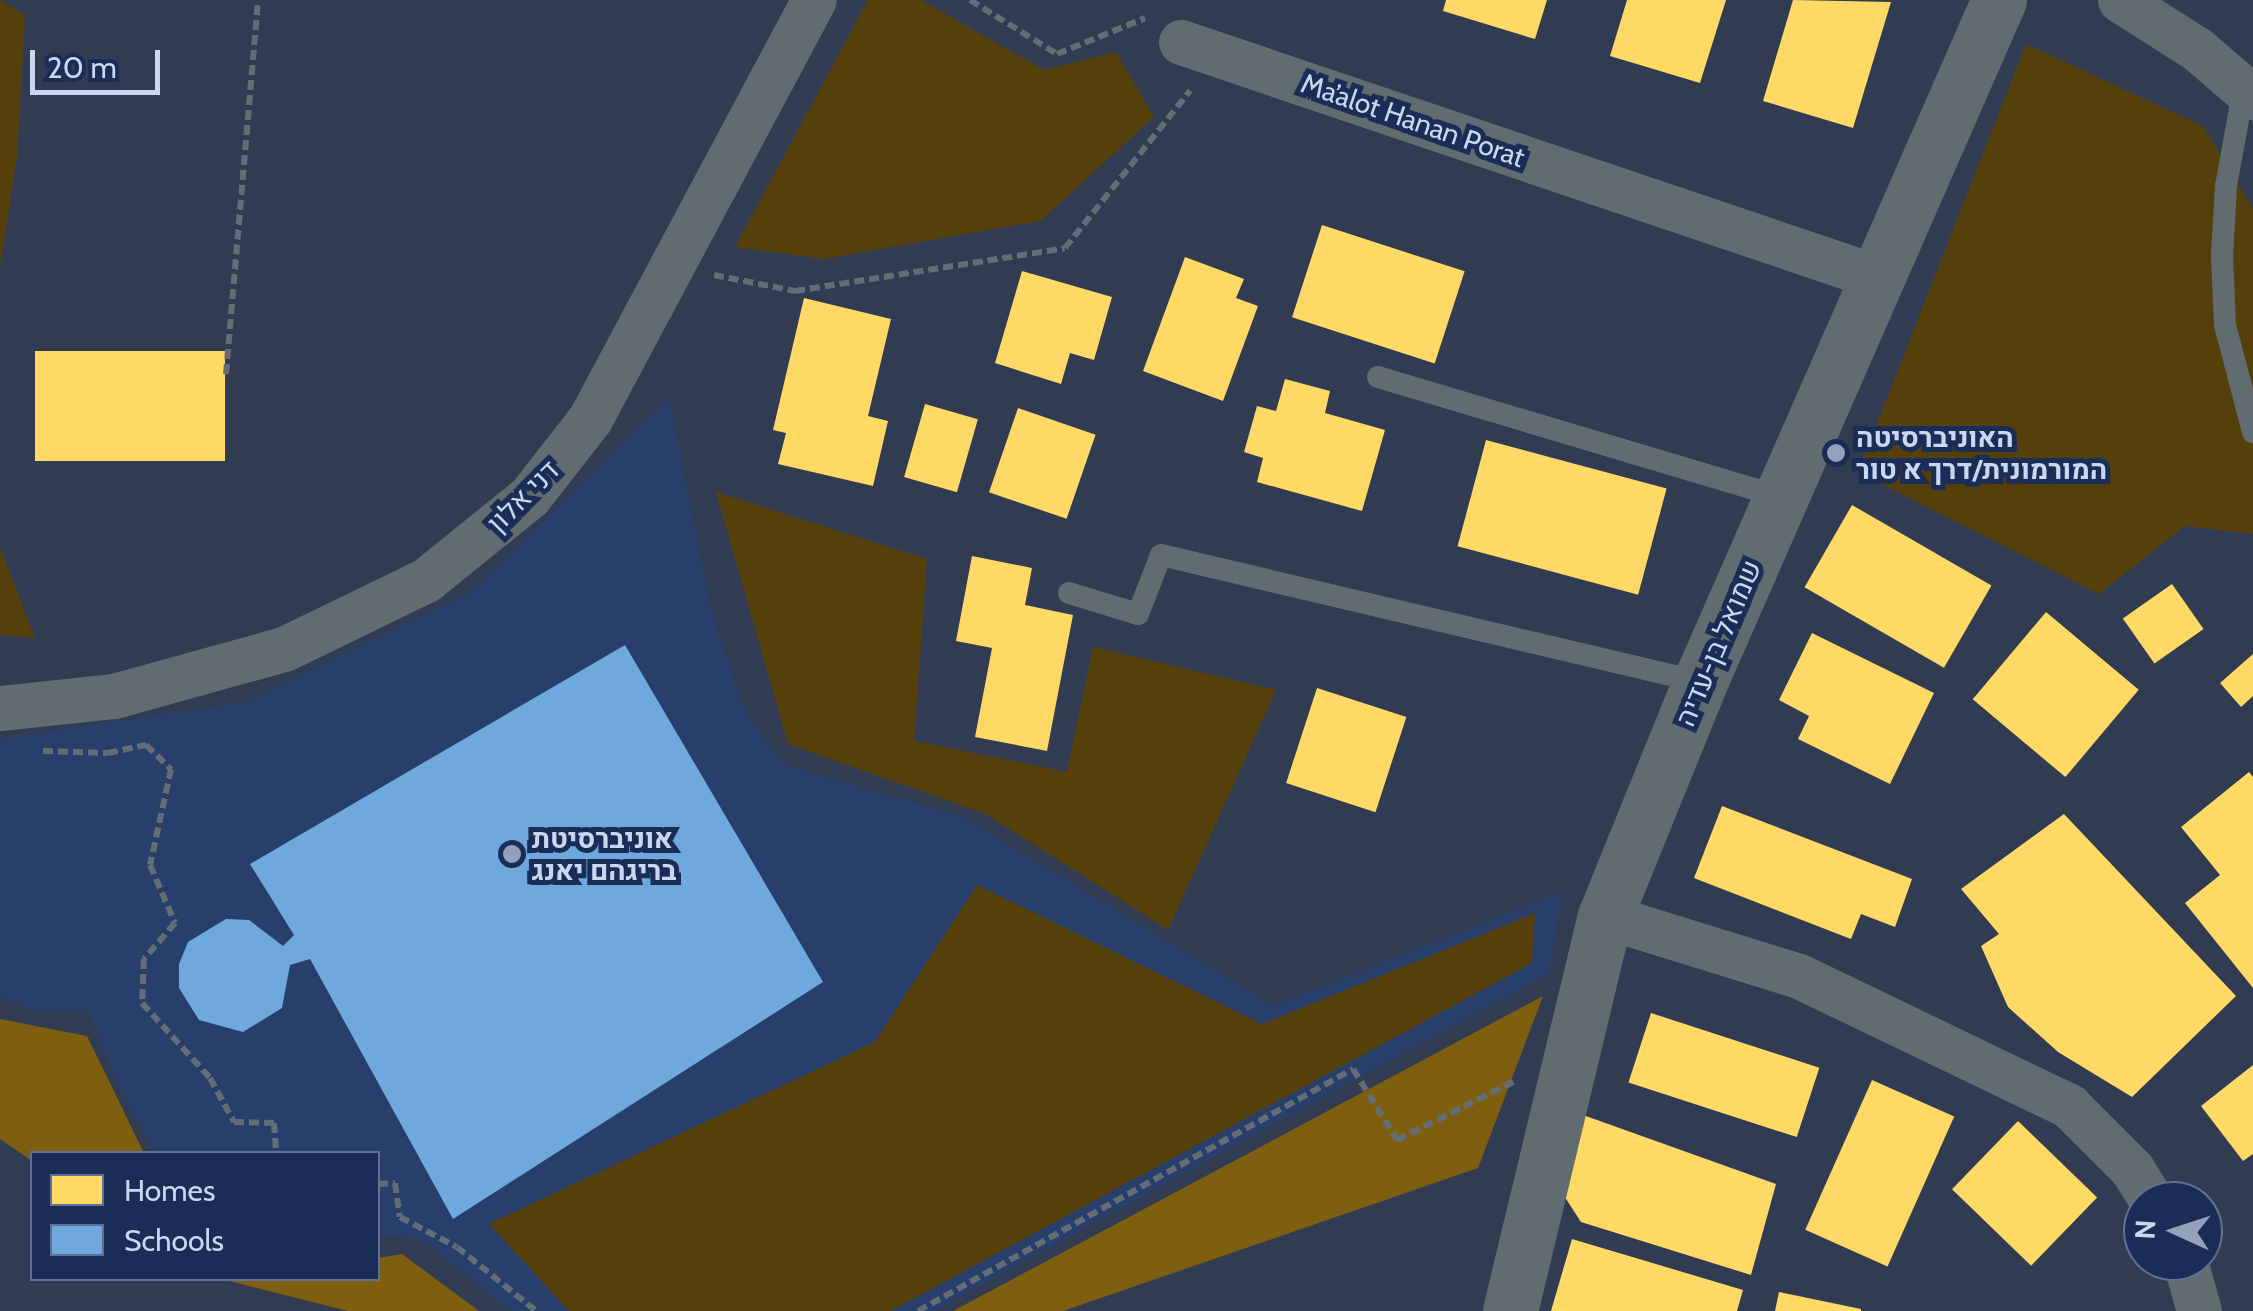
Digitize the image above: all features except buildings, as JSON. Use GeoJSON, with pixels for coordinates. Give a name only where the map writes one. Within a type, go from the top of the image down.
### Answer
{"type":"FeatureCollection","features":[{"type":"Feature","properties":{"kind":"street","name":"דני אלון"},"geometry":{"type":"LineString","coordinates":[[0,708],[114,696],[217,672],[362,616],[426,580],[529,497],[590,420],[814,0]]}},
{"type":"Feature","properties":{"kind":"street","name":"שמואל בן-עדיה"},"geometry":{"type":"LineString","coordinates":[[1510,1311],[1605,916],[1700,682],[1999,0]]}},
{"type":"Feature","properties":{"kind":"street"},"geometry":{"type":"LineString","coordinates":[[2120,0],[2249,91]]}},
{"type":"Feature","properties":{"kind":"street","name":"Ma’alot Hanan Porat"},"geometry":{"type":"LineString","coordinates":[[1200,48],[1880,278]]}},
{"type":"Feature","properties":{"kind":"street"},"geometry":{"type":"LineString","coordinates":[[1605,916],[1799,976],[2052,1097],[2069,1106],[2139,1181]]}},
{"type":"Feature","properties":{"kind":"street"},"geometry":{"type":"LineString","coordinates":[[2191,1281],[2199,1311]]}},
{"type":"Feature","properties":{"kind":"lane"},"geometry":{"type":"LineString","coordinates":[[2249,91],[2226,186],[2222,256],[2225,325],[2253,432]]}},
{"type":"Feature","properties":{"kind":"lane"},"geometry":{"type":"LineString","coordinates":[[1378,377],[1781,497]]}},
{"type":"Feature","properties":{"kind":"lane"},"geometry":{"type":"LineString","coordinates":[[1070,594],[1138,614],[1161,555],[1700,682]]}},
{"type":"Feature","properties":{"kind":"path"},"geometry":{"type":"LineString","coordinates":[[226,374],[258,0]]}},
{"type":"Feature","properties":{"kind":"path"},"geometry":{"type":"LineString","coordinates":[[670,267],[795,290],[1065,248],[1200,48],[1162,36],[1153,15],[1057,54],[970,0]]}},
{"type":"Feature","properties":{"kind":"path"},"geometry":{"type":"LineString","coordinates":[[36,751],[108,753],[146,745],[171,770],[150,865],[175,923],[144,959],[142,1003],[210,1078],[234,1122],[274,1123],[276,1151]]}},
{"type":"Feature","properties":{"kind":"path"},"geometry":{"type":"LineString","coordinates":[[918,1311],[1353,1069],[1397,1140],[1572,1052]]}},
{"type":"Feature","properties":{"kind":"path"},"geometry":{"type":"LineString","coordinates":[[380,1184],[396,1183],[400,1217],[457,1247],[536,1311]]}},
{"type":"Feature","properties":{"kind":"shaded area"},"geometry":{"type":"Polygon","coordinates":[[[0,0],[25,15],[17,157],[0,267],[0,0]]]}},
{"type":"Feature","properties":{"kind":"shaded area"},"geometry":{"type":"Polygon","coordinates":[[[868,0],[921,0],[1044,70],[1116,52],[1154,117],[1040,221],[824,259],[735,247],[868,0]]]}},
{"type":"Feature","properties":{"kind":"shaded area"},"geometry":{"type":"Polygon","coordinates":[[[2026,44],[2203,126],[2253,209],[2253,534],[2185,526],[2099,594],[1858,472],[2026,44]]]}},
{"type":"Feature","properties":{"kind":"shaded area","name":"אוניברסיטת בריגהם יאנג"},"geometry":{"type":"Polygon","coordinates":[[[669,398],[712,614],[747,716],[784,765],[962,817],[1274,1006],[1562,892],[1549,973],[934,1311],[511,1311],[421,1239],[380,1235],[380,1151],[156,1151],[121,1093],[88,1011],[33,1011],[0,996],[0,739],[243,703],[470,593],[669,398]]]}},
{"type":"Feature","properties":{"kind":"shaded area"},"geometry":{"type":"Polygon","coordinates":[[[716,492],[927,559],[914,741],[1067,772],[1093,647],[1276,690],[1168,930],[986,814],[788,744],[716,492]]]}},
{"type":"Feature","properties":{"kind":"shaded area"},"geometry":{"type":"Polygon","coordinates":[[[0,548],[35,638],[0,635],[0,548]]]}},
{"type":"Feature","properties":{"kind":"shaded area"},"geometry":{"type":"Polygon","coordinates":[[[977,885],[1262,1024],[1535,913],[1532,963],[891,1311],[569,1311],[489,1224],[875,1042],[977,885]]]}},
{"type":"Feature","properties":{"kind":"shaded area"},"geometry":{"type":"Polygon","coordinates":[[[1543,996],[1478,1168],[1063,1311],[953,1311],[1543,996]]]}},
{"type":"Feature","properties":{"kind":"shaded area"},"geometry":{"type":"Polygon","coordinates":[[[0,1019],[87,1036],[143,1151],[30,1151],[30,1160],[0,1139],[0,1019]]]}},
{"type":"Feature","properties":{"kind":"shaded area"},"geometry":{"type":"Polygon","coordinates":[[[402,1254],[479,1311],[348,1311],[230,1281],[380,1281],[380,1258],[402,1254]]]}},
{"type":"Feature","properties":{"kind":"place","name":"האוניברסיטה המורמונית/דרך א טור"},"geometry":{"type":"Point","coordinates":[1836,453]}},
{"type":"Feature","properties":{"kind":"place","name":"אוניברסיטת בריגהם יאנג"},"geometry":{"type":"Point","coordinates":[512,854]}}]}
